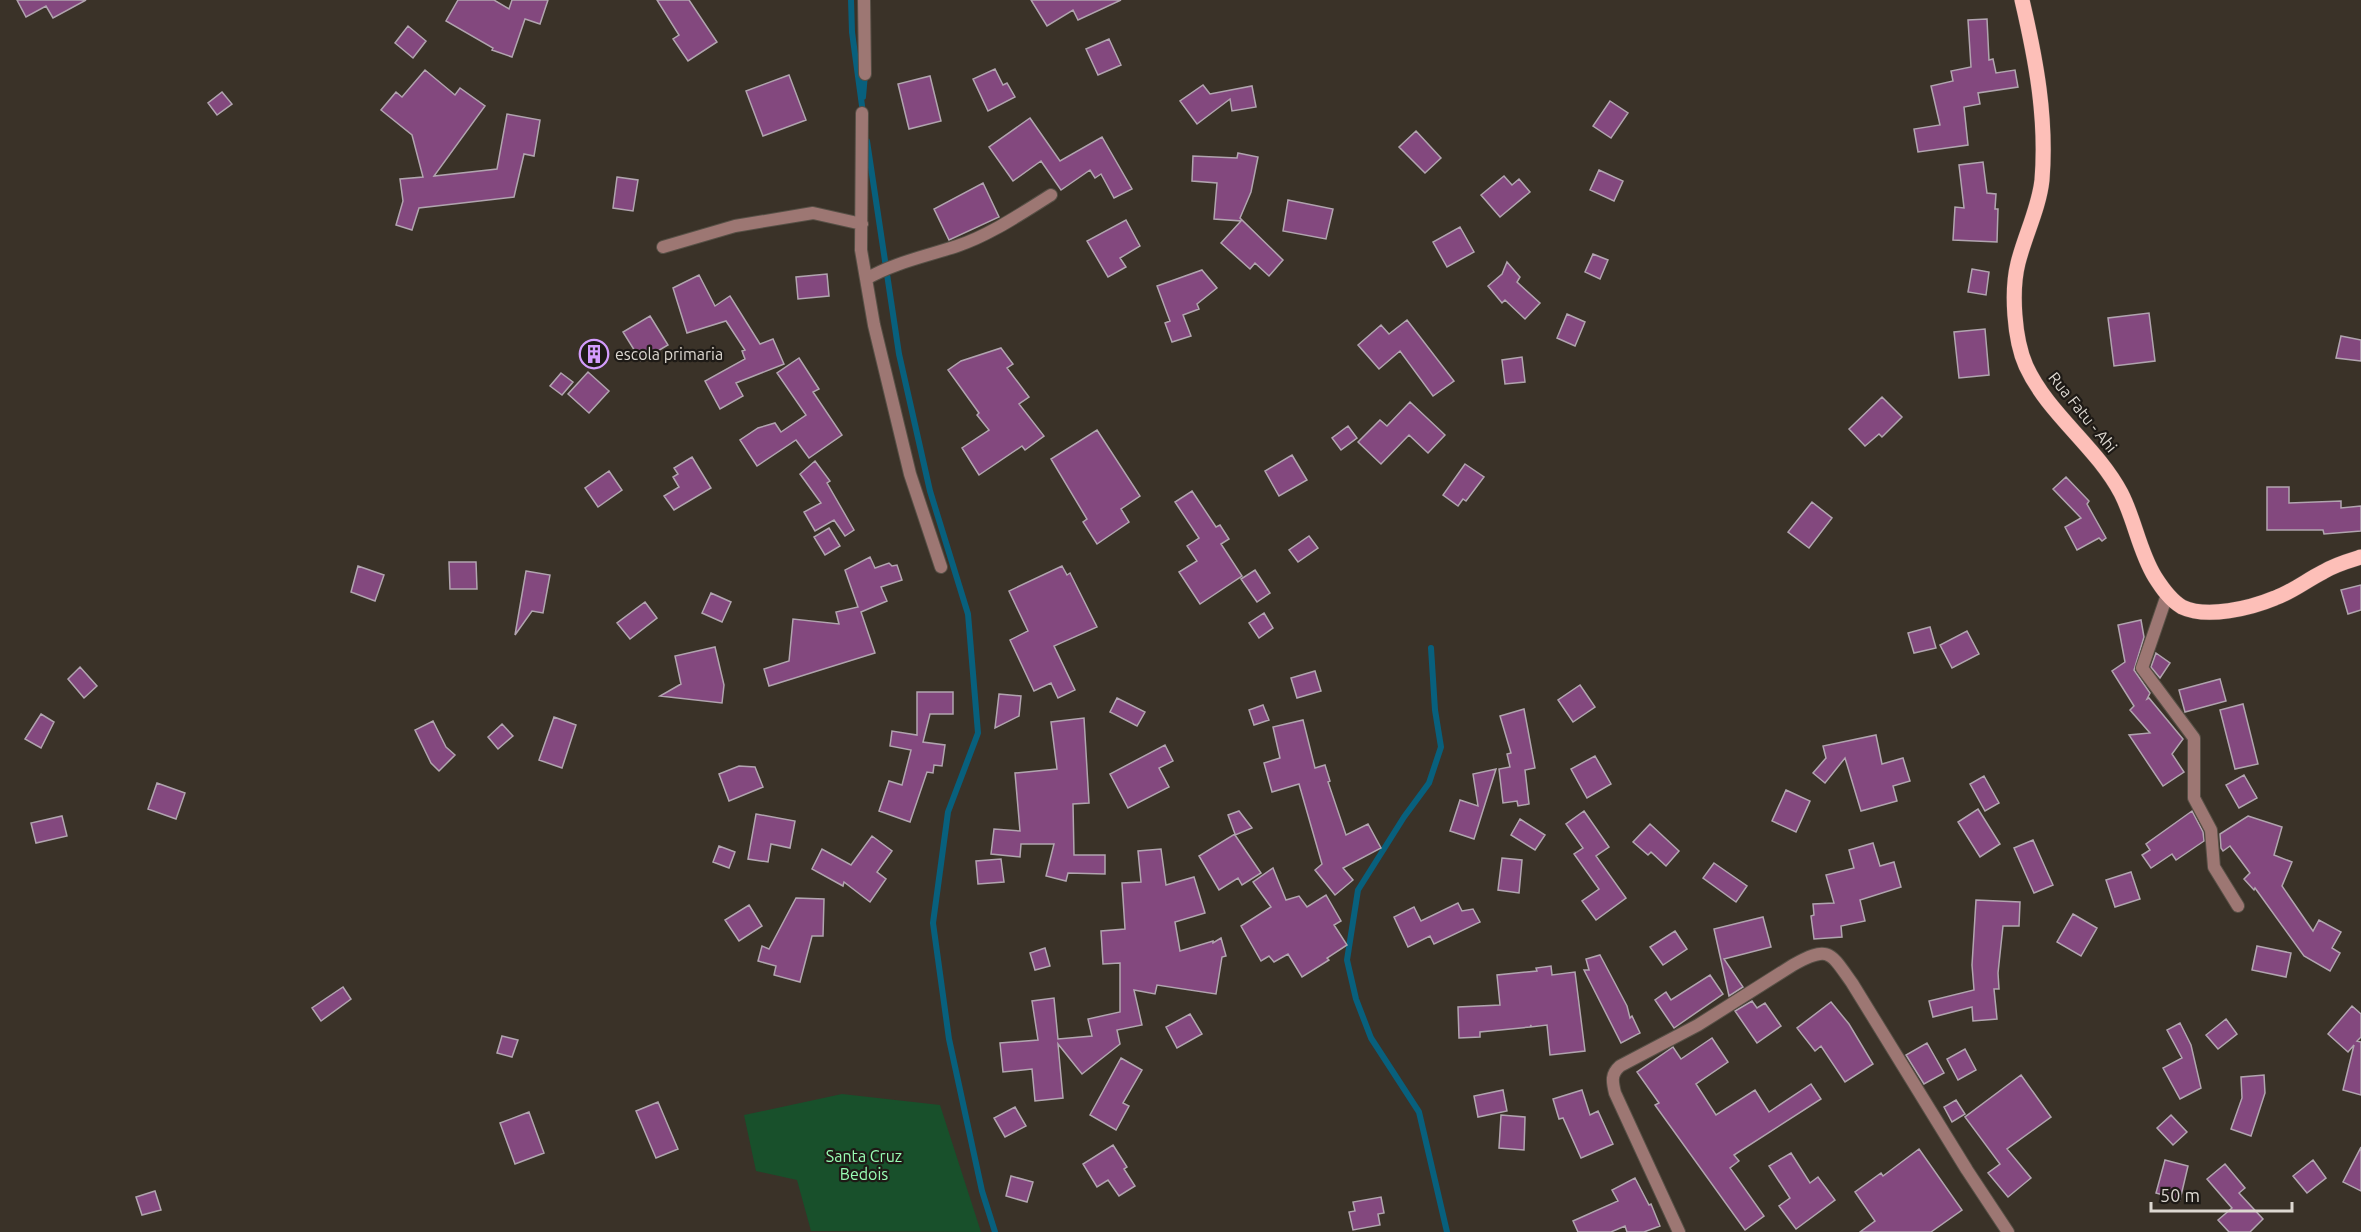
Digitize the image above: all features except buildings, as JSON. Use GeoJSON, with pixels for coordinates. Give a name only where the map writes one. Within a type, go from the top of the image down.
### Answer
{"type":"FeatureCollection","features":[{"type":"Feature","properties":{"kind":"main road","name":"Rua Fatu - Ahi"},"geometry":{"type":"LineString","coordinates":[[2022,0],[2033,48],[2042,106],[2043,153],[2041,184],[2018,265],[2014,318],[2026,365],[2042,393],[2103,465],[2121,493],[2140,546],[2154,576],[2167,595],[2183,607],[2204,612],[2236,610],[2277,598],[2326,570],[2361,557]]}},
{"type":"Feature","properties":{"kind":"street"},"geometry":{"type":"LineString","coordinates":[[864,0],[865,74]]}},
{"type":"Feature","properties":{"kind":"street"},"geometry":{"type":"LineString","coordinates":[[862,112],[861,250],[866,279],[876,336],[910,474],[941,567]]}},
{"type":"Feature","properties":{"kind":"street"},"geometry":{"type":"LineString","coordinates":[[866,279],[884,268],[958,245],[984,234],[1051,195]]}},
{"type":"Feature","properties":{"kind":"street"},"geometry":{"type":"LineString","coordinates":[[663,247],[735,226],[813,213],[862,225]]}},
{"type":"Feature","properties":{"kind":"street"},"geometry":{"type":"LineString","coordinates":[[2167,595],[2142,668],[2194,738],[2194,798],[2211,830],[2214,867],[2238,906]]}},
{"type":"Feature","properties":{"kind":"street"},"geometry":{"type":"LineString","coordinates":[[1679,1232],[1615,1093],[1612,1082],[1613,1072],[1620,1066],[1698,1025],[1793,965],[1809,956],[1821,953],[1829,954],[1835,959],[1852,983],[1955,1152],[2008,1232]]}},
{"type":"Feature","properties":{"kind":"green space","name":"Santa Cruz Bedois"},"geometry":{"type":"Polygon","coordinates":[[[842,1094],[940,1105],[981,1232],[811,1231],[797,1180],[756,1171],[744,1115],[842,1094]]]}},
{"type":"Feature","properties":{"kind":"waterway"},"geometry":{"type":"LineString","coordinates":[[851,0],[852,32],[863,113]]}},
{"type":"Feature","properties":{"kind":"waterway"},"geometry":{"type":"LineString","coordinates":[[863,97],[865,74]]}},
{"type":"Feature","properties":{"kind":"waterway"},"geometry":{"type":"LineString","coordinates":[[867,141],[899,354],[930,491],[968,614],[978,733],[948,812],[933,923],[949,1039],[982,1191],[995,1232]]}},
{"type":"Feature","properties":{"kind":"waterway"},"geometry":{"type":"LineString","coordinates":[[1431,648],[1435,710],[1441,747],[1429,783],[1404,817],[1358,890],[1347,960],[1356,999],[1371,1038],[1419,1112],[1447,1232]]}},
{"type":"Feature","properties":{"kind":"place","name":"escola primaria"},"geometry":{"type":"Point","coordinates":[594,354]}}]}
